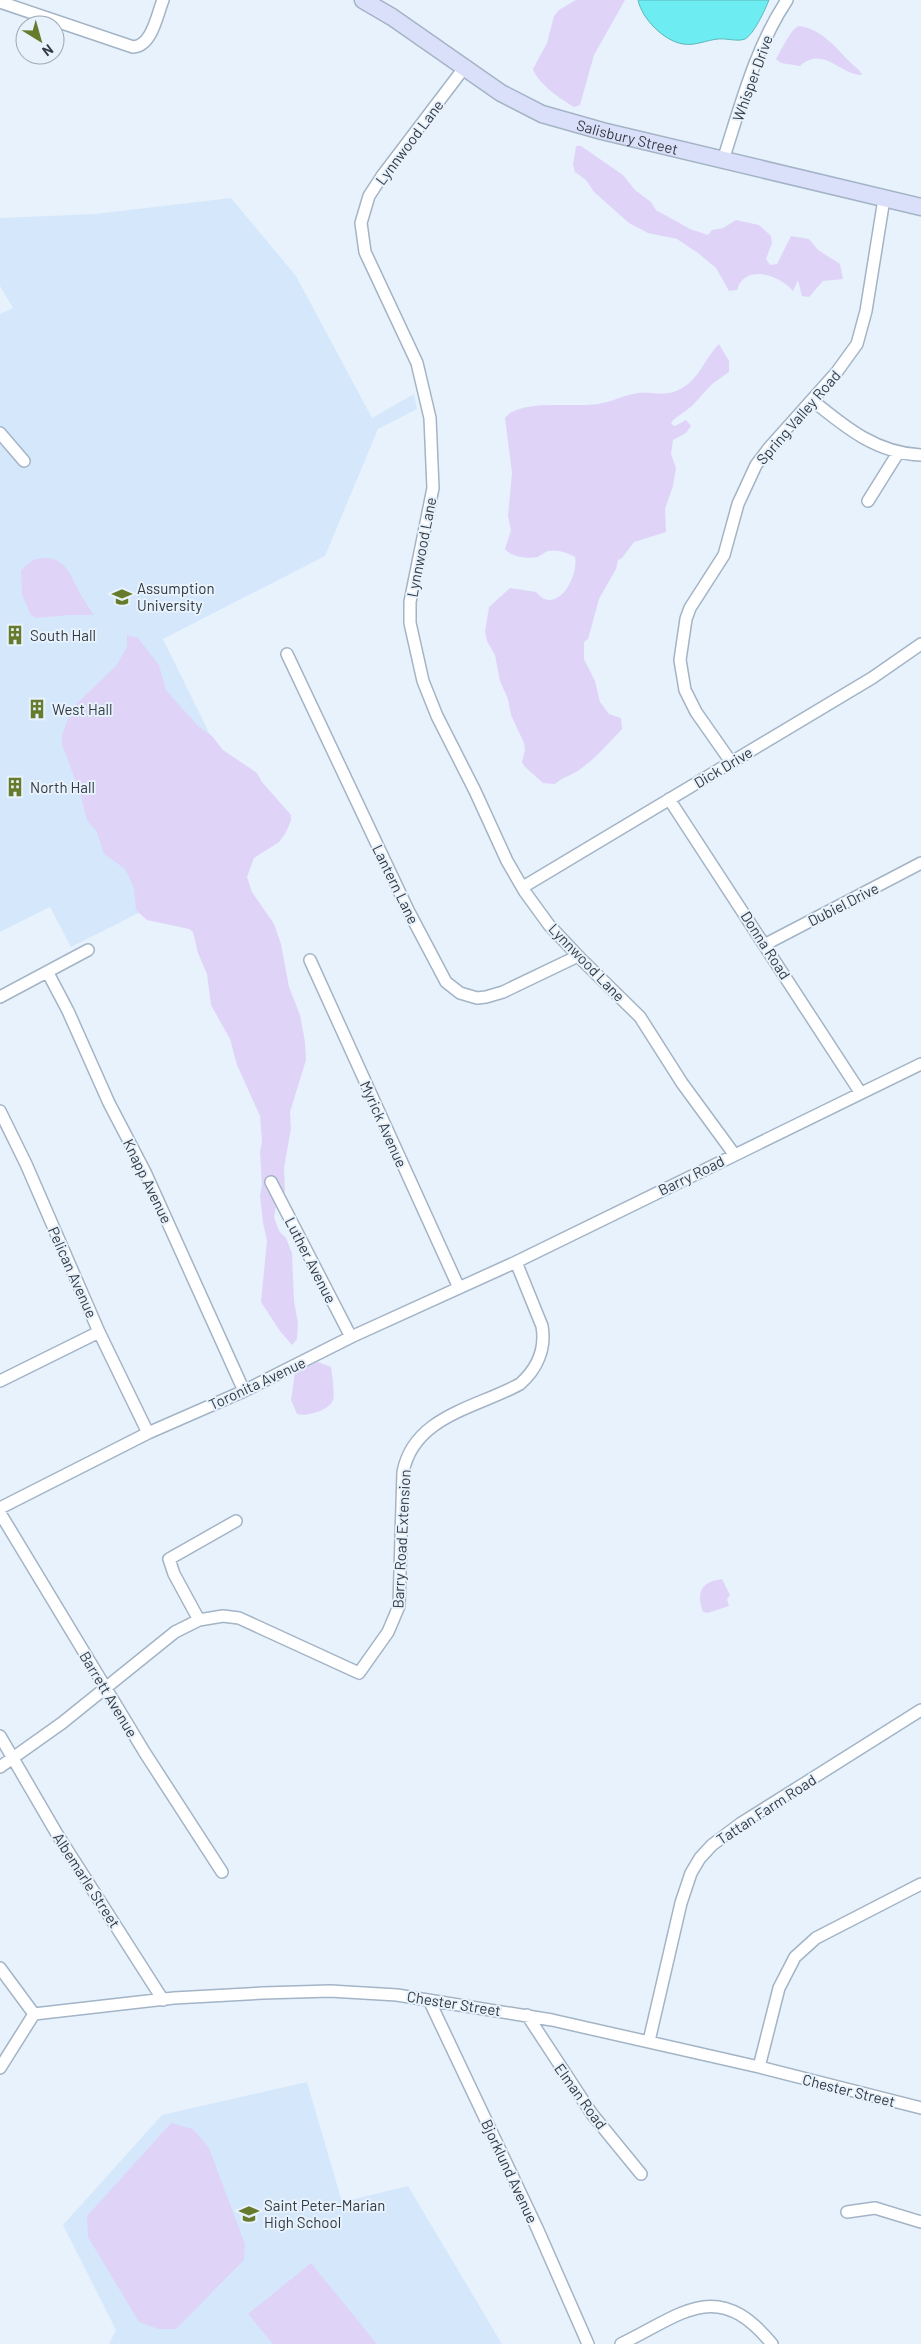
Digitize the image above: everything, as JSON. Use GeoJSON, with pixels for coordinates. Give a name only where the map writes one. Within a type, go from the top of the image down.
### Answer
{"type":"FeatureCollection","features":[{"type":"Feature","properties":{"kind":"main road","name":"Salisbury Street"},"geometry":{"type":"LineString","coordinates":[[363,0],[392,17],[501,93],[542,114],[602,131],[921,207]]}},
{"type":"Feature","properties":{"kind":"street"},"geometry":{"type":"LineString","coordinates":[[0,2],[134,47],[142,45],[150,34],[163,0]]}},
{"type":"Feature","properties":{"kind":"street","name":"Whisper Drive"},"geometry":{"type":"LineString","coordinates":[[723,160],[756,61],[773,23],[787,0]]}},
{"type":"Feature","properties":{"kind":"street","name":"Lynnwood Lane"},"geometry":{"type":"LineString","coordinates":[[464,68],[369,196],[362,213],[362,237],[372,268],[417,363],[430,418],[433,488],[410,602],[410,623],[423,681],[437,716],[507,861],[523,887],[549,925],[640,1018],[682,1083],[734,1154]]}},
{"type":"Feature","properties":{"kind":"street","name":"Spring Valley Road"},"geometry":{"type":"LineString","coordinates":[[731,762],[696,712],[685,690],[680,660],[686,620],[693,603],[724,556],[738,504],[751,474],[769,448],[848,359],[860,336],[884,198]]}},
{"type":"Feature","properties":{"kind":"street"},"geometry":{"type":"LineString","coordinates":[[812,400],[854,432],[898,453],[921,455]]}},
{"type":"Feature","properties":{"kind":"street"},"geometry":{"type":"LineString","coordinates":[[0,433],[24,461]]}},
{"type":"Feature","properties":{"kind":"street"},"geometry":{"type":"LineString","coordinates":[[868,502],[898,453]]}},
{"type":"Feature","properties":{"kind":"street","name":"Dick Drive"},"geometry":{"type":"LineString","coordinates":[[523,887],[878,673],[921,644]]}},
{"type":"Feature","properties":{"kind":"street","name":"Lantern Lane"},"geometry":{"type":"LineString","coordinates":[[287,654],[408,910],[441,975],[449,984],[460,993],[468,996],[477,998],[494,995],[578,956]]}},
{"type":"Feature","properties":{"kind":"street","name":"Donna Road"},"geometry":{"type":"LineString","coordinates":[[669,799],[766,944],[860,1092]]}},
{"type":"Feature","properties":{"kind":"street","name":"Dubiel Drive"},"geometry":{"type":"LineString","coordinates":[[766,944],[921,863]]}},
{"type":"Feature","properties":{"kind":"street"},"geometry":{"type":"LineString","coordinates":[[0,997],[88,950]]}},
{"type":"Feature","properties":{"kind":"street","name":"Myrick Avenue"},"geometry":{"type":"LineString","coordinates":[[310,960],[459,1288]]}},
{"type":"Feature","properties":{"kind":"street","name":"Knapp Avenue"},"geometry":{"type":"LineString","coordinates":[[48,973],[68,1011],[109,1103],[145,1172],[244,1391]]}},
{"type":"Feature","properties":{"kind":"street","name":"Barry Road"},"geometry":{"type":"LineString","coordinates":[[516,1262],[860,1092],[921,1064]]}},
{"type":"Feature","properties":{"kind":"street","name":"Pelican Avenue"},"geometry":{"type":"LineString","coordinates":[[0,1111],[148,1433]]}},
{"type":"Feature","properties":{"kind":"street","name":"Luther Avenue"},"geometry":{"type":"LineString","coordinates":[[271,1182],[351,1337]]}},
{"type":"Feature","properties":{"kind":"street","name":"Toronita Avenue"},"geometry":{"type":"LineString","coordinates":[[0,1508],[148,1433],[244,1391],[351,1337],[516,1262]]}},
{"type":"Feature","properties":{"kind":"street","name":"Barry Road Extension"},"geometry":{"type":"LineString","coordinates":[[199,1620],[223,1616],[239,1618],[359,1673],[388,1632],[399,1606],[403,1472],[412,1445],[423,1433],[436,1424],[508,1390],[528,1376],[538,1361],[544,1337],[540,1318],[516,1262]]}},
{"type":"Feature","properties":{"kind":"street"},"geometry":{"type":"LineString","coordinates":[[0,1381],[100,1332]]}},
{"type":"Feature","properties":{"kind":"street","name":"Barrett Avenue"},"geometry":{"type":"LineString","coordinates":[[0,1513],[105,1689],[222,1872]]}},
{"type":"Feature","properties":{"kind":"street"},"geometry":{"type":"LineString","coordinates":[[0,1767],[105,1689],[175,1632],[199,1620],[174,1574],[169,1559],[236,1521]]}},
{"type":"Feature","properties":{"kind":"street","name":"Tattan Farm Road"},"geometry":{"type":"LineString","coordinates":[[649,2041],[681,1903],[691,1873],[700,1858],[729,1831],[921,1710]]}},
{"type":"Feature","properties":{"kind":"street","name":"Albemarle Street"},"geometry":{"type":"LineString","coordinates":[[0,1736],[12,1759],[163,2000]]}},
{"type":"Feature","properties":{"kind":"street"},"geometry":{"type":"LineString","coordinates":[[759,2067],[779,1988],[795,1957],[816,1938],[921,1884]]}},
{"type":"Feature","properties":{"kind":"street"},"geometry":{"type":"LineString","coordinates":[[0,1968],[34,2014],[0,2068]]}},
{"type":"Feature","properties":{"kind":"street","name":"Chester Street"},"geometry":{"type":"LineString","coordinates":[[34,2014],[163,2000],[263,1993],[330,1991],[397,1995],[527,2015],[649,2041],[921,2108]]}},
{"type":"Feature","properties":{"kind":"street","name":"Bjorklund Avenue"},"geometry":{"type":"LineString","coordinates":[[429,2000],[497,2141],[588,2344]]}},
{"type":"Feature","properties":{"kind":"street","name":"Elman Road"},"geometry":{"type":"LineString","coordinates":[[527,2015],[592,2114],[641,2174]]}},
{"type":"Feature","properties":{"kind":"street"},"geometry":{"type":"LineString","coordinates":[[847,2212],[875,2208],[921,2222]]}},
{"type":"Feature","properties":{"kind":"street"},"geometry":{"type":"LineString","coordinates":[[621,2344],[696,2308],[713,2305],[730,2309],[743,2315],[758,2326],[772,2344]]}},
{"type":"Feature","properties":{"kind":"shaded area"},"geometry":{"type":"Polygon","coordinates":[[[576,0],[625,0],[594,55],[580,105],[574,107],[557,96],[539,80],[533,69],[547,43],[554,16],[559,10],[576,0]]]}},
{"type":"Feature","properties":{"kind":"shaded area"},"geometry":{"type":"Polygon","coordinates":[[[799,26],[822,35],[862,75],[846,71],[824,60],[808,60],[800,66],[781,63],[776,59],[790,35],[799,26]]]}},
{"type":"Feature","properties":{"kind":"shaded area"},"geometry":{"type":"Polygon","coordinates":[[[576,146],[581,146],[623,175],[635,190],[651,202],[656,210],[690,229],[708,235],[712,230],[723,228],[736,220],[759,225],[771,236],[772,243],[766,259],[770,265],[777,264],[791,236],[809,239],[818,250],[840,264],[843,279],[823,281],[809,297],[802,296],[798,280],[793,291],[780,280],[763,274],[747,277],[741,282],[737,290],[729,291],[716,268],[698,253],[677,239],[648,233],[629,223],[594,192],[586,180],[575,172],[573,165],[576,146]]]}},
{"type":"Feature","properties":{"kind":"shaded area","name":"Assumption University"},"geometry":{"type":"Polygon","coordinates":[[[231,198],[296,276],[372,418],[414,394],[417,409],[378,429],[325,556],[163,639],[266,849],[71,947],[50,907],[0,932],[0,314],[13,308],[0,286],[0,218],[95,214],[231,198]]]}},
{"type":"Feature","properties":{"kind":"shaded area"},"geometry":{"type":"Polygon","coordinates":[[[719,344],[729,361],[729,372],[712,384],[692,406],[673,420],[671,424],[675,426],[686,420],[691,426],[686,433],[673,440],[671,454],[676,468],[673,486],[665,509],[666,532],[634,542],[622,558],[618,560],[616,569],[599,599],[588,639],[584,642],[584,659],[595,681],[600,702],[609,714],[621,718],[622,729],[596,756],[579,770],[555,784],[543,783],[522,762],[525,750],[524,743],[511,715],[508,699],[500,681],[495,655],[487,641],[485,632],[489,607],[510,588],[536,592],[544,598],[551,600],[558,597],[570,583],[575,565],[575,557],[562,552],[547,551],[538,557],[529,558],[515,556],[505,549],[511,530],[508,516],[512,473],[505,418],[512,412],[522,408],[548,405],[598,404],[638,393],[662,394],[676,391],[684,387],[695,377],[719,344]]]}},
{"type":"Feature","properties":{"kind":"shaded area"},"geometry":{"type":"Polygon","coordinates":[[[41,558],[56,560],[67,569],[94,615],[36,618],[31,615],[22,595],[21,570],[33,560],[41,558]]]}},
{"type":"Feature","properties":{"kind":"shaded area"},"geometry":{"type":"Polygon","coordinates":[[[127,635],[138,638],[159,665],[166,690],[198,726],[212,736],[223,750],[257,773],[262,782],[291,815],[291,821],[285,834],[279,842],[254,858],[247,877],[252,892],[274,924],[281,944],[289,987],[300,1015],[305,1042],[306,1060],[290,1112],[291,1128],[284,1168],[285,1192],[277,1200],[274,1217],[279,1231],[286,1238],[292,1253],[294,1301],[298,1323],[297,1339],[292,1345],[280,1331],[261,1302],[267,1241],[260,1196],[262,1185],[260,1152],[262,1142],[260,1116],[237,1065],[230,1039],[211,1005],[207,974],[198,953],[193,932],[189,929],[147,920],[136,910],[134,888],[125,869],[104,854],[96,830],[89,823],[80,792],[62,745],[62,735],[72,708],[117,665],[127,647],[127,635]]]}},
{"type":"Feature","properties":{"kind":"shaded area"},"geometry":{"type":"Polygon","coordinates":[[[318,1362],[331,1367],[334,1398],[331,1404],[323,1410],[301,1415],[297,1414],[291,1400],[295,1372],[318,1362]]]}},
{"type":"Feature","properties":{"kind":"shaded area"},"geometry":{"type":"Polygon","coordinates":[[[722,1579],[730,1595],[727,1599],[729,1606],[708,1613],[703,1612],[700,1599],[702,1589],[705,1585],[715,1580],[722,1579]]]}},
{"type":"Feature","properties":{"kind":"shaded area","name":"Saint Peter-Marian High School"},"geometry":{"type":"Polygon","coordinates":[[[307,2082],[342,2202],[408,2186],[502,2344],[109,2344],[116,2330],[63,2225],[162,2115],[307,2082]]]}},
{"type":"Feature","properties":{"kind":"shaded area"},"geometry":{"type":"Polygon","coordinates":[[[171,2123],[193,2129],[209,2148],[245,2244],[244,2260],[176,2329],[158,2329],[139,2322],[88,2237],[87,2216],[171,2123]]]}},
{"type":"Feature","properties":{"kind":"shaded area"},"geometry":{"type":"Polygon","coordinates":[[[311,2263],[377,2344],[273,2344],[248,2314],[311,2263]]]}},
{"type":"Feature","properties":{"kind":"water"},"geometry":{"type":"Polygon","coordinates":[[[638,0],[769,0],[755,27],[745,39],[718,39],[696,44],[683,44],[661,34],[644,14],[638,0]]]}},
{"type":"Feature","properties":{"kind":"place","name":"Assumption University"},"geometry":{"type":"Point","coordinates":[122,597]}},
{"type":"Feature","properties":{"kind":"place","name":"South Hall"},"geometry":{"type":"Point","coordinates":[15,635]}},
{"type":"Feature","properties":{"kind":"place","name":"West Hall"},"geometry":{"type":"Point","coordinates":[37,709]}},
{"type":"Feature","properties":{"kind":"place","name":"North Hall"},"geometry":{"type":"Point","coordinates":[15,787]}},
{"type":"Feature","properties":{"kind":"place","name":"Saint Peter-Marian High School"},"geometry":{"type":"Point","coordinates":[249,2214]}}]}
